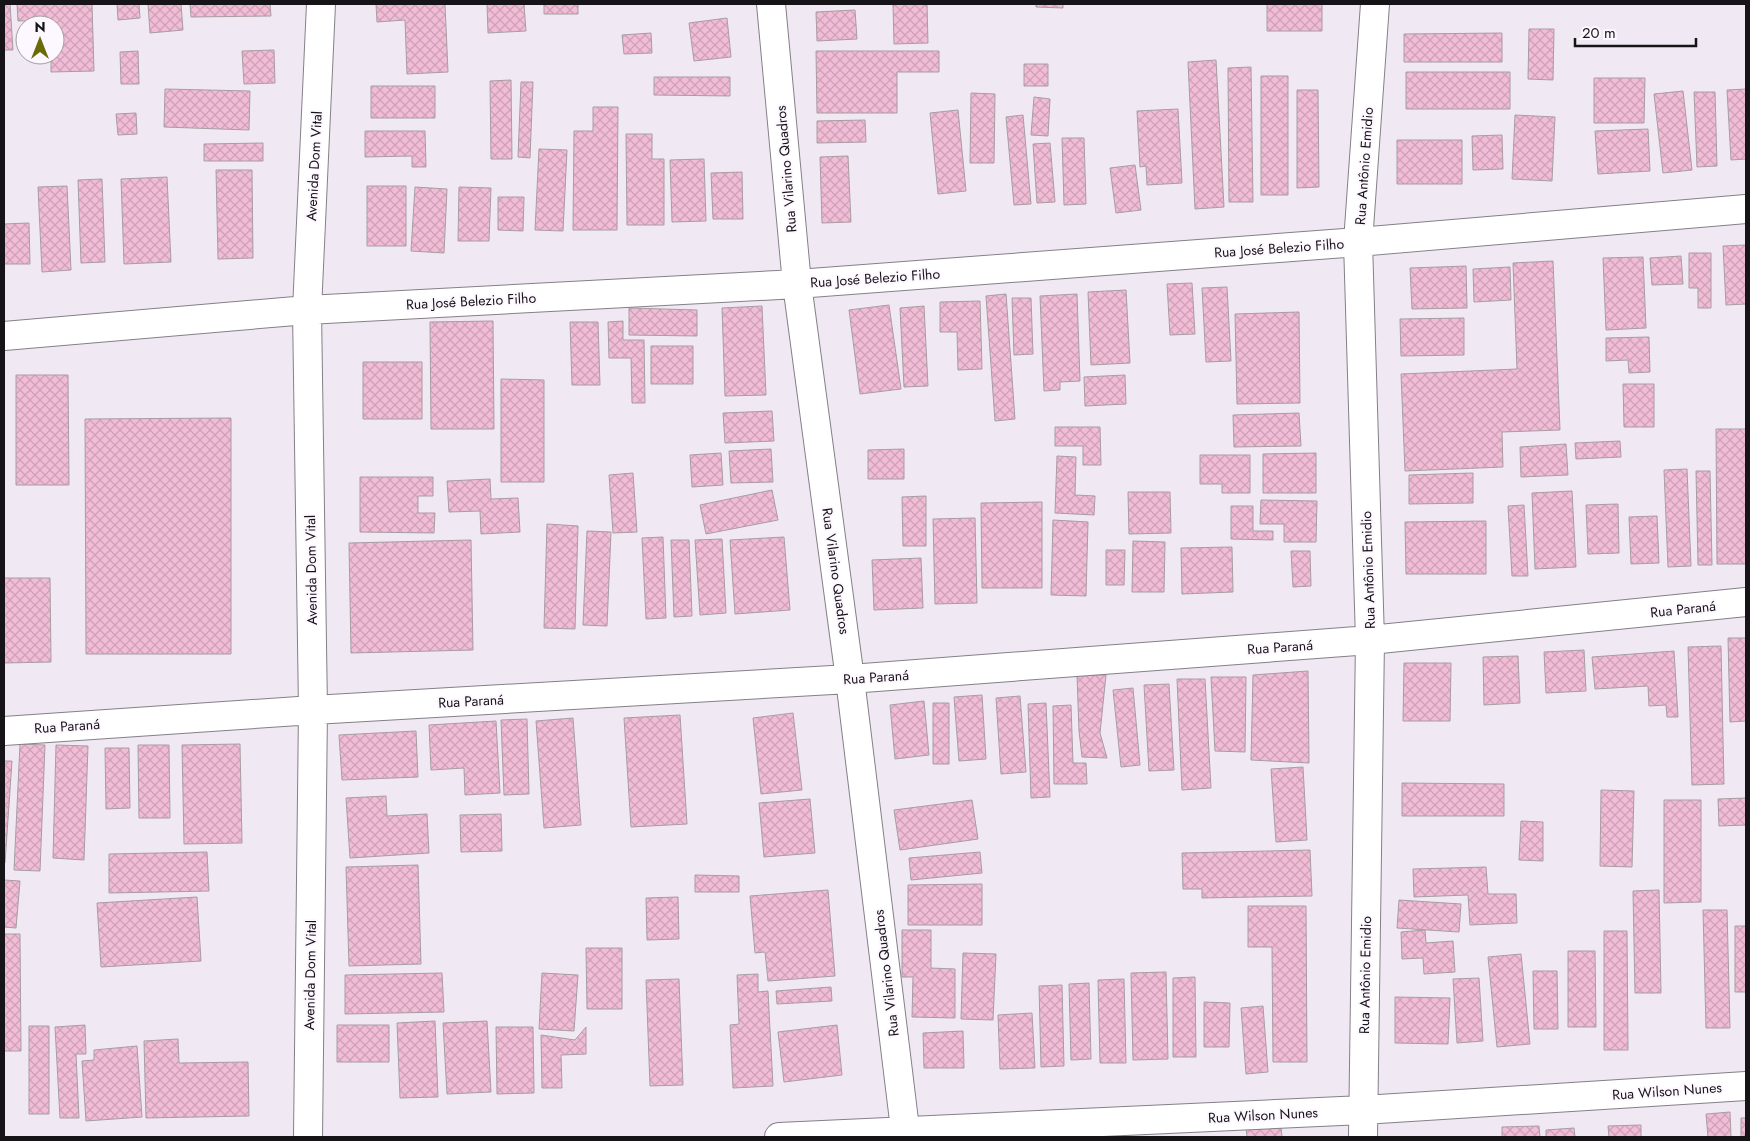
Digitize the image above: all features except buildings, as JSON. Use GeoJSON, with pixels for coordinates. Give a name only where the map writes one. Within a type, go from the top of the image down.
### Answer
{"type":"FeatureCollection","features":[{"type":"Feature","properties":{"kind":"street","name":"Avenida Dom Vital"},"geometry":{"type":"LineString","coordinates":[[308,1137],[313,710],[307,310],[321,4]]}},
{"type":"Feature","properties":{"kind":"street","name":"Rua Vilarino Quadros"},"geometry":{"type":"LineString","coordinates":[[771,4],[797,284],[850,679],[906,1134]]}},
{"type":"Feature","properties":{"kind":"street","name":"Rua Antônio Emidio"},"geometry":{"type":"LineString","coordinates":[[1363,1137],[1370,640],[1358,242],[1375,4]]}},
{"type":"Feature","properties":{"kind":"street","name":"Rua José Belezio Filho"},"geometry":{"type":"LineString","coordinates":[[4,336],[307,310],[797,284],[1358,242],[1746,209]]}},
{"type":"Feature","properties":{"kind":"street","name":"Rua Paraná"},"geometry":{"type":"LineString","coordinates":[[4,731],[313,710],[850,679],[1370,640],[1746,602]]}},
{"type":"Feature","properties":{"kind":"street","name":"Rua Wilson Nunes"},"geometry":{"type":"LineString","coordinates":[[779,1137],[906,1134],[1363,1110],[1746,1086]]}}]}
